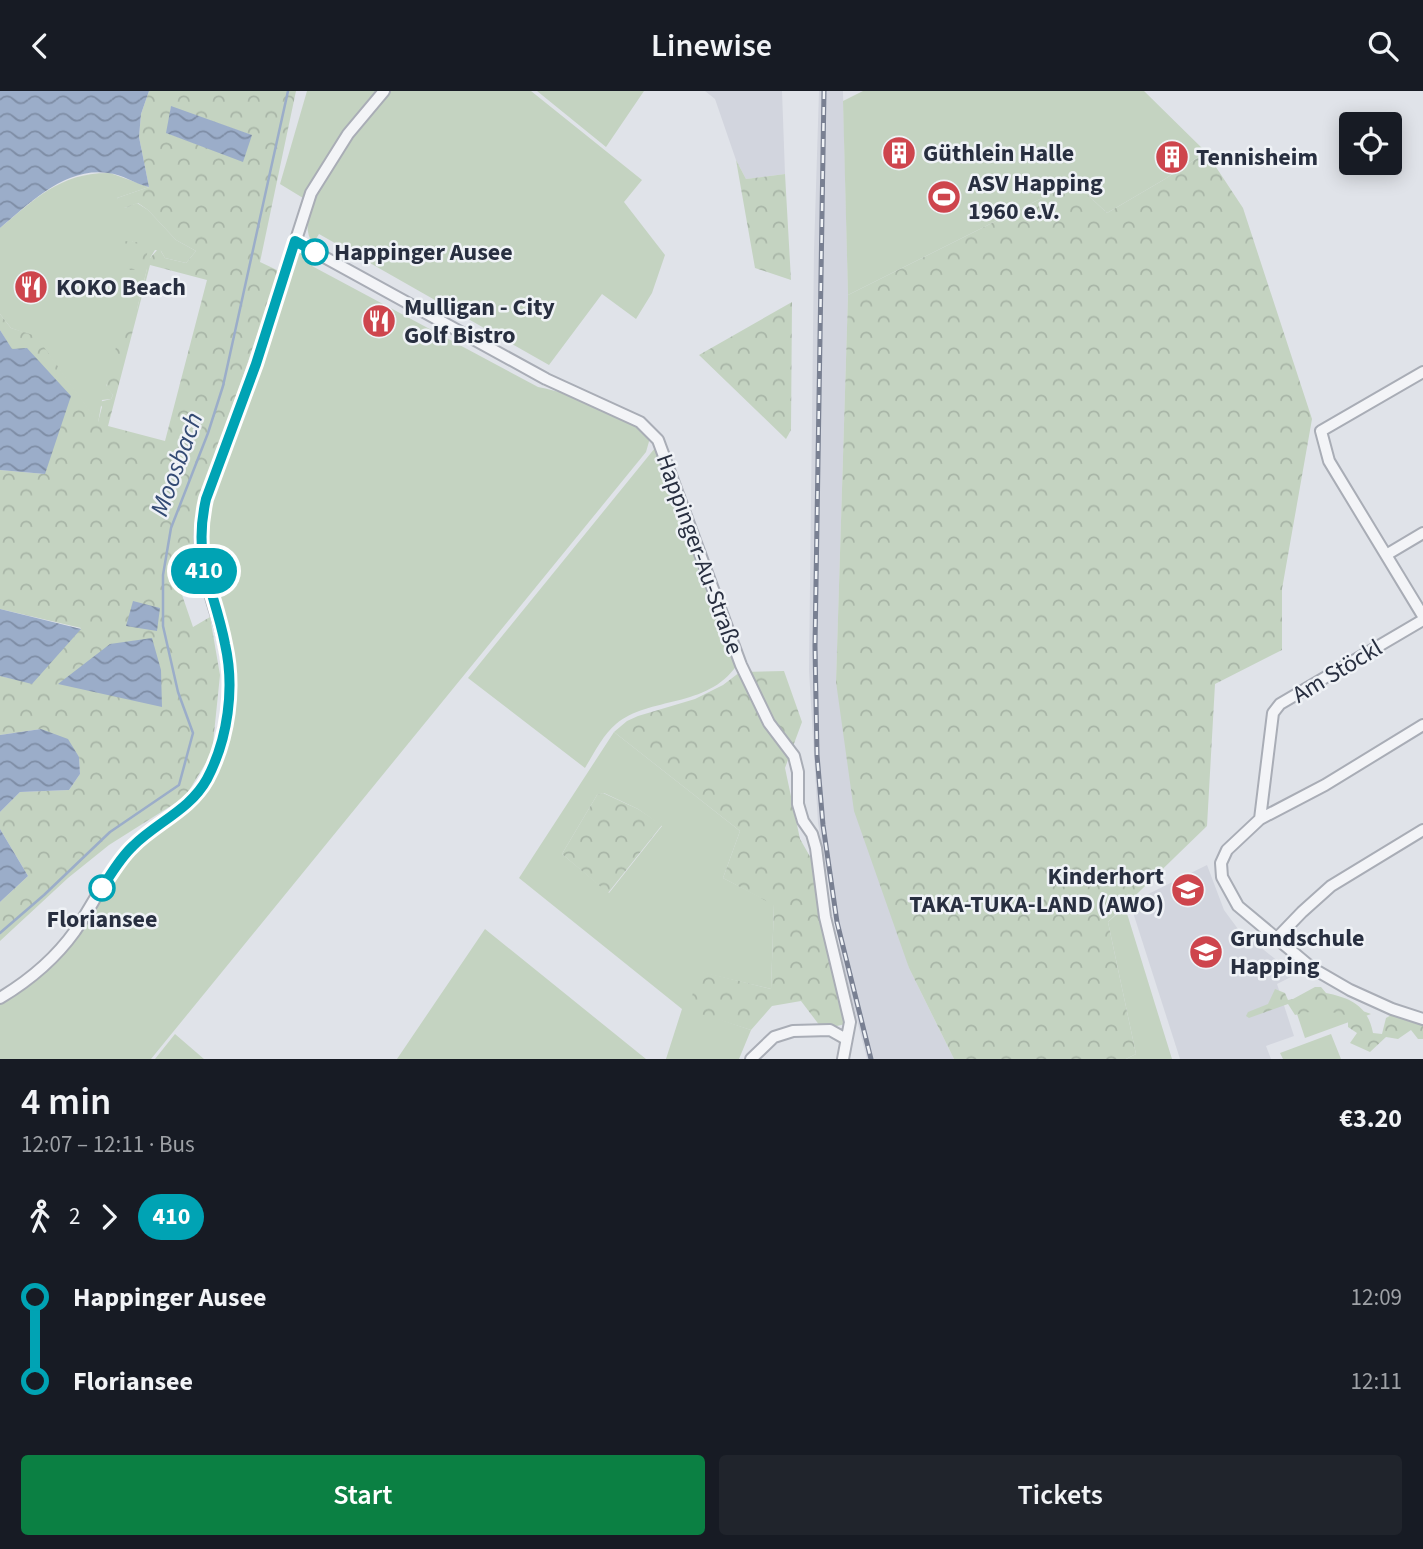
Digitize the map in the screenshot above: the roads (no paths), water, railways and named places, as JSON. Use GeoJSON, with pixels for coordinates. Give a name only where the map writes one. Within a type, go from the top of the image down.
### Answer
{"type":"FeatureCollection","features":[{"type":"Feature","properties":{"kind":"street"},"geometry":{"type":"LineString","coordinates":[[0,998],[32,977],[54,957],[76,930],[123,857],[143,837],[187,805],[206,781],[213,765],[228,709],[229,663],[202,565],[201,518],[256,364],[311,193],[348,134],[384,91]]}},
{"type":"Feature","properties":{"kind":"street","name":"Happinger-Au-Straße"},"geometry":{"type":"LineString","coordinates":[[295,241],[546,379],[624,412],[649,428],[659,440],[741,665],[769,723],[794,756],[798,804],[803,821],[817,848],[825,917],[850,1022],[843,1059]]}},
{"type":"Feature","properties":{"kind":"street"},"geometry":{"type":"LineString","coordinates":[[1423,372],[1321,431],[1329,461],[1423,618]]}},
{"type":"Feature","properties":{"kind":"street"},"geometry":{"type":"LineString","coordinates":[[1386,555],[1423,533]]}},
{"type":"Feature","properties":{"kind":"street","name":"Am Stöckl"},"geometry":{"type":"LineString","coordinates":[[1260,819],[1273,713],[1280,704],[1423,618]]}},
{"type":"Feature","properties":{"kind":"street"},"geometry":{"type":"LineString","coordinates":[[1423,725],[1325,785],[1260,819],[1227,850],[1221,863],[1222,877],[1238,906],[1312,968],[1350,990],[1392,1009],[1423,1019]]}},
{"type":"Feature","properties":{"kind":"street"},"geometry":{"type":"LineString","coordinates":[[1276,939],[1331,886],[1423,830]]}},
{"type":"Feature","properties":{"kind":"street"},"geometry":{"type":"LineString","coordinates":[[751,1059],[774,1037],[793,1031],[830,1030],[846,1039]]}},
{"type":"Feature","properties":{"kind":"water"},"geometry":{"type":"Polygon","coordinates":[[[0,91],[149,91],[141,114],[139,137],[149,187],[113,174],[92,173],[77,176],[49,189],[0,228],[0,91]]]}},
{"type":"Feature","properties":{"kind":"water"},"geometry":{"type":"Polygon","coordinates":[[[171,106],[252,135],[243,162],[166,133],[171,106]]]}},
{"type":"Feature","properties":{"kind":"water"},"geometry":{"type":"Polygon","coordinates":[[[0,330],[12,349],[27,348],[71,396],[45,474],[0,470],[0,330]]]}},
{"type":"Feature","properties":{"kind":"water"},"geometry":{"type":"Polygon","coordinates":[[[133,601],[160,608],[157,631],[126,626],[133,601]]]}},
{"type":"Feature","properties":{"kind":"water"},"geometry":{"type":"Polygon","coordinates":[[[0,609],[81,629],[32,684],[0,676],[0,609]]]}},
{"type":"Feature","properties":{"kind":"water"},"geometry":{"type":"Polygon","coordinates":[[[152,638],[161,670],[162,707],[58,684],[110,644],[152,638]]]}},
{"type":"Feature","properties":{"kind":"water"},"geometry":{"type":"Polygon","coordinates":[[[41,729],[68,739],[79,757],[80,774],[69,790],[20,792],[0,812],[0,735],[41,729]]]}},
{"type":"Feature","properties":{"kind":"water","name":"Floriansee"},"geometry":{"type":"Polygon","coordinates":[[[0,829],[28,876],[0,902],[0,829]]]}},
{"type":"Feature","properties":{"kind":"waterway","name":"Moosbach"},"geometry":{"type":"LineString","coordinates":[[0,933],[110,832],[179,785],[193,733],[178,692],[163,626],[163,575],[171,528],[223,386],[288,91]]}},
{"type":"Feature","properties":{"kind":"railway"},"geometry":{"type":"LineString","coordinates":[[824,91],[815,646],[817,755],[823,825],[837,922],[871,1059]]}},
{"type":"Feature","properties":{"kind":"place","name":"Güthlein Halle"},"geometry":{"type":"Point","coordinates":[899,153]}},
{"type":"Feature","properties":{"kind":"place","name":"Tennisheim"},"geometry":{"type":"Point","coordinates":[1172,157]}},
{"type":"Feature","properties":{"kind":"place","name":"ASV Happing 1960 e.V."},"geometry":{"type":"Point","coordinates":[944,197]}},
{"type":"Feature","properties":{"kind":"place","name":"Happinger Ausee"},"geometry":{"type":"Point","coordinates":[315,252]}},
{"type":"Feature","properties":{"kind":"place","name":"KOKO Beach"},"geometry":{"type":"Point","coordinates":[31,287]}},
{"type":"Feature","properties":{"kind":"place","name":"Mulligan - City Golf Bistro"},"geometry":{"type":"Point","coordinates":[379,321]}},
{"type":"Feature","properties":{"kind":"place","name":"Floriansee"},"geometry":{"type":"Point","coordinates":[102,888]}},
{"type":"Feature","properties":{"kind":"place","name":"Kinderhort TAKA-TUKA-LAND (AWO)"},"geometry":{"type":"Point","coordinates":[1188,890]}},
{"type":"Feature","properties":{"kind":"place","name":"Grundschule Happing"},"geometry":{"type":"Point","coordinates":[1206,952]}}]}
